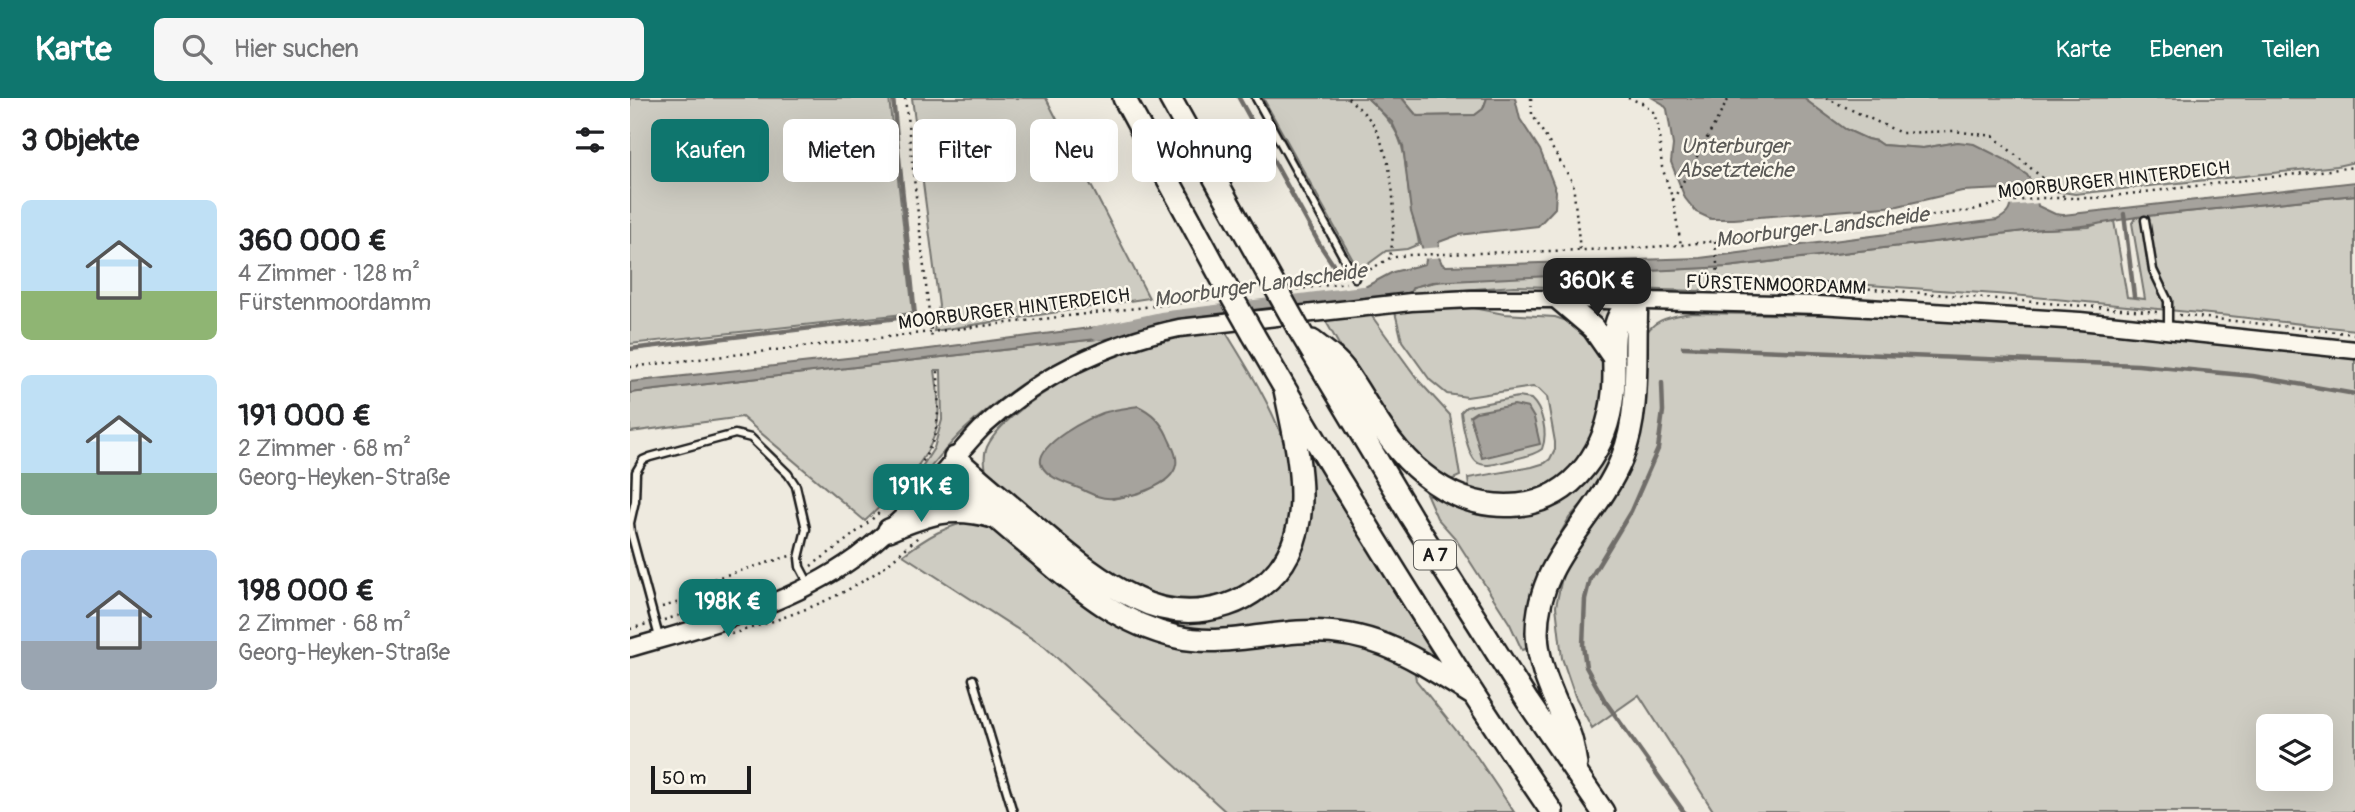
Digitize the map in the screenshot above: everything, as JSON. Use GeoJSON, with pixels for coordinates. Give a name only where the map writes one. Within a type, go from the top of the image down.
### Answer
{"type":"FeatureCollection","features":[{"type":"Feature","properties":{"kind":"highway","name":"A 7"},"geometry":{"type":"LineString","coordinates":[[1124,98],[1224,294],[1253,334],[1474,695],[1552,812]]}},
{"type":"Feature","properties":{"kind":"highway","name":"A 7"},"geometry":{"type":"LineString","coordinates":[[1170,98],[1282,288],[1298,328],[1411,517],[1528,702],[1603,812]]}},
{"type":"Feature","properties":{"kind":"highway"},"geometry":{"type":"LineString","coordinates":[[1559,299],[1593,328],[1614,358]]}},
{"type":"Feature","properties":{"kind":"highway"},"geometry":{"type":"LineString","coordinates":[[1298,328],[1343,367],[1377,423],[1413,466],[1440,486],[1464,499],[1497,506],[1520,505],[1542,500],[1563,488],[1582,471],[1599,448],[1608,424],[1613,391],[1617,320],[1624,309],[1637,301]]}},
{"type":"Feature","properties":{"kind":"highway"},"geometry":{"type":"LineString","coordinates":[[1579,777],[1570,735],[1554,703],[1544,671],[1539,647],[1538,621],[1551,571],[1571,536],[1612,478],[1629,439],[1633,410],[1637,301]]}},
{"type":"Feature","properties":{"kind":"highway"},"geometry":{"type":"LineString","coordinates":[[955,458],[1080,564],[1112,586],[1158,608],[1185,612],[1211,610],[1234,603],[1270,580],[1287,559],[1295,539],[1301,515],[1300,470],[1285,390]]}},
{"type":"Feature","properties":{"kind":"highway"},"geometry":{"type":"LineString","coordinates":[[955,458],[960,486],[1090,598],[1139,625],[1197,640],[1332,631],[1364,636],[1416,660],[1474,695]]}},
{"type":"Feature","properties":{"kind":"highway"},"geometry":{"type":"LineString","coordinates":[[889,530],[941,511],[973,511],[995,517]]}},
{"type":"Feature","properties":{"kind":"main road","name":"FÜRSTENMOORDAMM"},"geometry":{"type":"LineString","coordinates":[[630,648],[751,612],[810,587],[857,556],[889,530],[927,492],[983,427],[1014,402],[1091,356],[1143,335],[1194,326],[1411,302],[1559,299],[1819,305],[2080,321],[2355,350]]}},
{"type":"Feature","properties":{"kind":"lane"},"geometry":{"type":"LineString","coordinates":[[1256,98],[1355,278]]}},
{"type":"Feature","properties":{"kind":"lane"},"geometry":{"type":"LineString","coordinates":[[2144,220],[2153,270],[2168,301],[2168,329]]}},
{"type":"Feature","properties":{"kind":"lane"},"geometry":{"type":"LineString","coordinates":[[659,639],[630,523],[635,501],[636,472],[643,460],[650,457],[735,434],[751,438],[788,474],[796,486],[806,529],[800,553],[800,567],[810,587]]}},
{"type":"Feature","properties":{"kind":"lane"},"geometry":{"type":"LineString","coordinates":[[973,679],[1013,812]]}},
{"type":"Feature","properties":{"kind":"path"},"geometry":{"type":"LineString","coordinates":[[905,98],[932,339]]}},
{"type":"Feature","properties":{"kind":"path"},"geometry":{"type":"LineString","coordinates":[[1348,98],[1373,124],[1390,168],[1394,212],[1391,258]]}},
{"type":"Feature","properties":{"kind":"path"},"geometry":{"type":"LineString","coordinates":[[1531,98],[1532,114],[1573,183],[1580,250]]}},
{"type":"Feature","properties":{"kind":"path"},"geometry":{"type":"LineString","coordinates":[[1628,98],[1642,103],[1653,112],[1658,125],[1662,167],[1673,200],[1681,245]]}},
{"type":"Feature","properties":{"kind":"path"},"geometry":{"type":"LineString","coordinates":[[1673,200],[1729,98]]}},
{"type":"Feature","properties":{"kind":"path"},"geometry":{"type":"LineString","coordinates":[[1826,98],[1901,133],[1954,131],[1993,136],[2066,198]]}},
{"type":"Feature","properties":{"kind":"path","name":"MOORBURGER HINTERDEICH"},"geometry":{"type":"LineString","coordinates":[[1282,288],[1344,284],[1391,258],[1407,255],[1445,252],[1619,250],[1715,243],[1968,211],[2004,202],[2043,198],[2095,198],[2355,167]]}},
{"type":"Feature","properties":{"kind":"path"},"geometry":{"type":"LineString","coordinates":[[1715,243],[1718,275]]}},
{"type":"Feature","properties":{"kind":"path","name":"MOORBURGER HINTERDEICH"},"geometry":{"type":"LineString","coordinates":[[630,367],[933,332],[1224,294]]}},
{"type":"Feature","properties":{"kind":"path"},"geometry":{"type":"LineString","coordinates":[[802,571],[838,546],[911,480],[932,444],[937,423],[938,370]]}},
{"type":"Feature","properties":{"kind":"path"},"geometry":{"type":"LineString","coordinates":[[652,610],[716,592],[713,579],[800,553]]}},
{"type":"Feature","properties":{"kind":"path"},"geometry":{"type":"LineString","coordinates":[[630,629],[756,592]]}},
{"type":"Feature","properties":{"kind":"shaded area"},"geometry":{"type":"Polygon","coordinates":[[[630,98],[889,98],[891,119],[783,119],[783,182],[898,182],[913,313],[630,344],[630,98]]]}},
{"type":"Feature","properties":{"kind":"shaded area"},"geometry":{"type":"Polygon","coordinates":[[[912,98],[1046,98],[1057,119],[1030,119],[1030,182],[1089,182],[1149,298],[934,331],[939,306],[923,182],[1016,182],[1016,119],[915,119],[912,98]]]}},
{"type":"Feature","properties":{"kind":"shaded area"},"geometry":{"type":"Polygon","coordinates":[[[1263,98],[1367,98],[1390,123],[1401,144],[1419,244],[1407,249],[1386,251],[1364,267],[1354,262],[1263,98]]]}},
{"type":"Feature","properties":{"kind":"shaded area"},"geometry":{"type":"Polygon","coordinates":[[[1402,98],[1487,98],[1483,109],[1475,115],[1417,116],[1402,98]]]}},
{"type":"Feature","properties":{"kind":"shaded area"},"geometry":{"type":"Polygon","coordinates":[[[1803,98],[2355,98],[2355,162],[2075,194],[2035,188],[2027,176],[2005,161],[1958,142],[1923,148],[1882,145],[1845,129],[1803,98]]]}},
{"type":"Feature","properties":{"kind":"shaded area"},"geometry":{"type":"Polygon","coordinates":[[[2355,195],[2355,330],[2024,296],[1869,285],[1726,279],[1699,291],[1514,286],[1409,294],[1412,287],[1446,280],[1727,267],[2041,229],[2089,227],[2105,221],[2114,221],[2127,297],[2145,299],[2132,223],[2136,217],[2355,195]]]}},
{"type":"Feature","properties":{"kind":"shaded area"},"geometry":{"type":"Polygon","coordinates":[[[1468,307],[1504,314],[1555,317],[1573,323],[1597,344],[1607,380],[1593,442],[1561,480],[1513,497],[1469,488],[1468,478],[1545,463],[1555,449],[1555,442],[1547,397],[1539,389],[1533,387],[1467,397],[1447,394],[1430,380],[1402,341],[1395,312],[1468,307]]]}},
{"type":"Feature","properties":{"kind":"shaded area"},"geometry":{"type":"Polygon","coordinates":[[[1691,313],[1887,316],[2030,324],[2355,357],[2355,812],[1714,812],[1639,695],[1592,728],[1575,696],[1562,658],[1556,606],[1571,550],[1602,507],[1643,339],[1652,327],[1669,317],[1691,313]]]}},
{"type":"Feature","properties":{"kind":"shaded area"},"geometry":{"type":"Polygon","coordinates":[[[1371,315],[1419,381],[1450,415],[1460,476],[1452,482],[1425,463],[1392,429],[1367,393],[1324,318],[1371,315]]]}},
{"type":"Feature","properties":{"kind":"shaded area"},"geometry":{"type":"Polygon","coordinates":[[[1224,329],[1276,422],[1291,473],[1293,499],[1283,545],[1267,568],[1252,581],[1230,592],[1192,599],[1165,596],[1140,589],[1100,567],[1060,537],[987,473],[985,454],[997,432],[1013,416],[1055,386],[1122,351],[1172,338],[1224,329]],[[1050,475],[1113,499],[1146,491],[1163,482],[1050,475]]]}},
{"type":"Feature","properties":{"kind":"shaded area"},"geometry":{"type":"Polygon","coordinates":[[[1114,337],[1053,365],[998,401],[958,436],[920,479],[916,476],[934,448],[942,420],[941,370],[935,370],[938,420],[935,435],[910,475],[865,521],[742,417],[630,432],[630,393],[1114,337]]]}},
{"type":"Feature","properties":{"kind":"shaded area"},"geometry":{"type":"Polygon","coordinates":[[[1622,350],[1628,351],[1622,438],[1597,487],[1569,518],[1543,565],[1539,577],[1531,650],[1522,650],[1510,624],[1455,538],[1437,518],[1426,493],[1469,512],[1503,517],[1531,509],[1579,484],[1622,350]]]}},
{"type":"Feature","properties":{"kind":"shaded area"},"geometry":{"type":"Polygon","coordinates":[[[1518,397],[1531,399],[1539,409],[1544,429],[1542,449],[1531,455],[1494,464],[1478,463],[1468,448],[1461,412],[1466,407],[1518,397]]]}},
{"type":"Feature","properties":{"kind":"shaded area"},"geometry":{"type":"Polygon","coordinates":[[[1308,451],[1440,666],[1391,637],[1370,628],[1335,621],[1215,630],[1192,629],[1153,620],[1125,607],[1101,589],[987,495],[1177,615],[1281,578],[1304,453],[1308,451]]]}},
{"type":"Feature","properties":{"kind":"shaded area"},"geometry":{"type":"Polygon","coordinates":[[[976,521],[994,530],[1150,637],[1347,638],[1414,667],[1416,680],[1475,754],[1514,812],[1226,812],[1045,647],[903,555],[937,533],[976,521]]]}},
{"type":"Feature","properties":{"kind":"water","name":"Unterburger Absetzteiche"},"geometry":{"type":"Polygon","coordinates":[[[1367,98],[1402,98],[1417,116],[1475,115],[1483,109],[1487,98],[1515,98],[1520,119],[1540,150],[1556,191],[1555,208],[1538,226],[1458,235],[1439,242],[1438,255],[1446,266],[1700,258],[1997,220],[2010,208],[2011,196],[2004,189],[1962,191],[1898,206],[1711,219],[1696,212],[1685,198],[1671,162],[1673,145],[1667,109],[1653,98],[1803,98],[1845,129],[1882,145],[1923,148],[1958,142],[1974,144],[2004,159],[2027,175],[2035,188],[2038,206],[2055,214],[2355,182],[2355,195],[2136,217],[2077,227],[2041,229],[1727,267],[1432,282],[1413,287],[1409,294],[1348,301],[1347,290],[1363,288],[1393,272],[1425,264],[1426,260],[1411,212],[1403,146],[1392,122],[1367,98]]]}},
{"type":"Feature","properties":{"kind":"water"},"geometry":{"type":"Polygon","coordinates":[[[1113,325],[1114,337],[630,393],[630,382],[929,349],[1113,325]]]}},
{"type":"Feature","properties":{"kind":"water"},"geometry":{"type":"Polygon","coordinates":[[[1514,405],[1528,408],[1534,418],[1540,444],[1482,458],[1470,416],[1476,412],[1514,405]]]}},
{"type":"Feature","properties":{"kind":"water"},"geometry":{"type":"Polygon","coordinates":[[[1138,406],[1159,422],[1175,454],[1176,465],[1167,479],[1150,489],[1105,498],[1054,478],[1045,471],[1041,458],[1054,441],[1065,433],[1099,415],[1138,406]]]}},
{"type":"Feature","properties":{"kind":"pier"},"geometry":{"type":"Polygon","coordinates":[[[2040,193],[2041,203],[2007,206],[2007,196],[2040,193]]]}},
{"type":"Feature","properties":{"kind":"pier"},"geometry":{"type":"Polygon","coordinates":[[[1442,247],[1443,257],[1421,259],[1417,249],[1442,247]]]}},
{"type":"Feature","properties":{"kind":"waterway"},"geometry":{"type":"LineString","coordinates":[[630,349],[915,316],[893,98]]}},
{"type":"Feature","properties":{"kind":"waterway"},"geometry":{"type":"LineString","coordinates":[[1239,98],[1334,266]]}},
{"type":"Feature","properties":{"kind":"waterway"},"geometry":{"type":"LineString","coordinates":[[2124,214],[2134,296]]}},
{"type":"Feature","properties":{"kind":"waterway","name":"Moorburger Landscheide"},"geometry":{"type":"LineString","coordinates":[[1097,333],[1161,319],[1363,293]]}},
{"type":"Feature","properties":{"kind":"waterway"},"geometry":{"type":"LineString","coordinates":[[1683,347],[2138,365],[2253,376],[2355,394]]}},
{"type":"Feature","properties":{"kind":"waterway"},"geometry":{"type":"LineString","coordinates":[[1662,383],[1663,411],[1658,449],[1631,511],[1590,579],[1585,599],[1583,645],[1586,667],[1605,701],[1684,812]]}}]}
